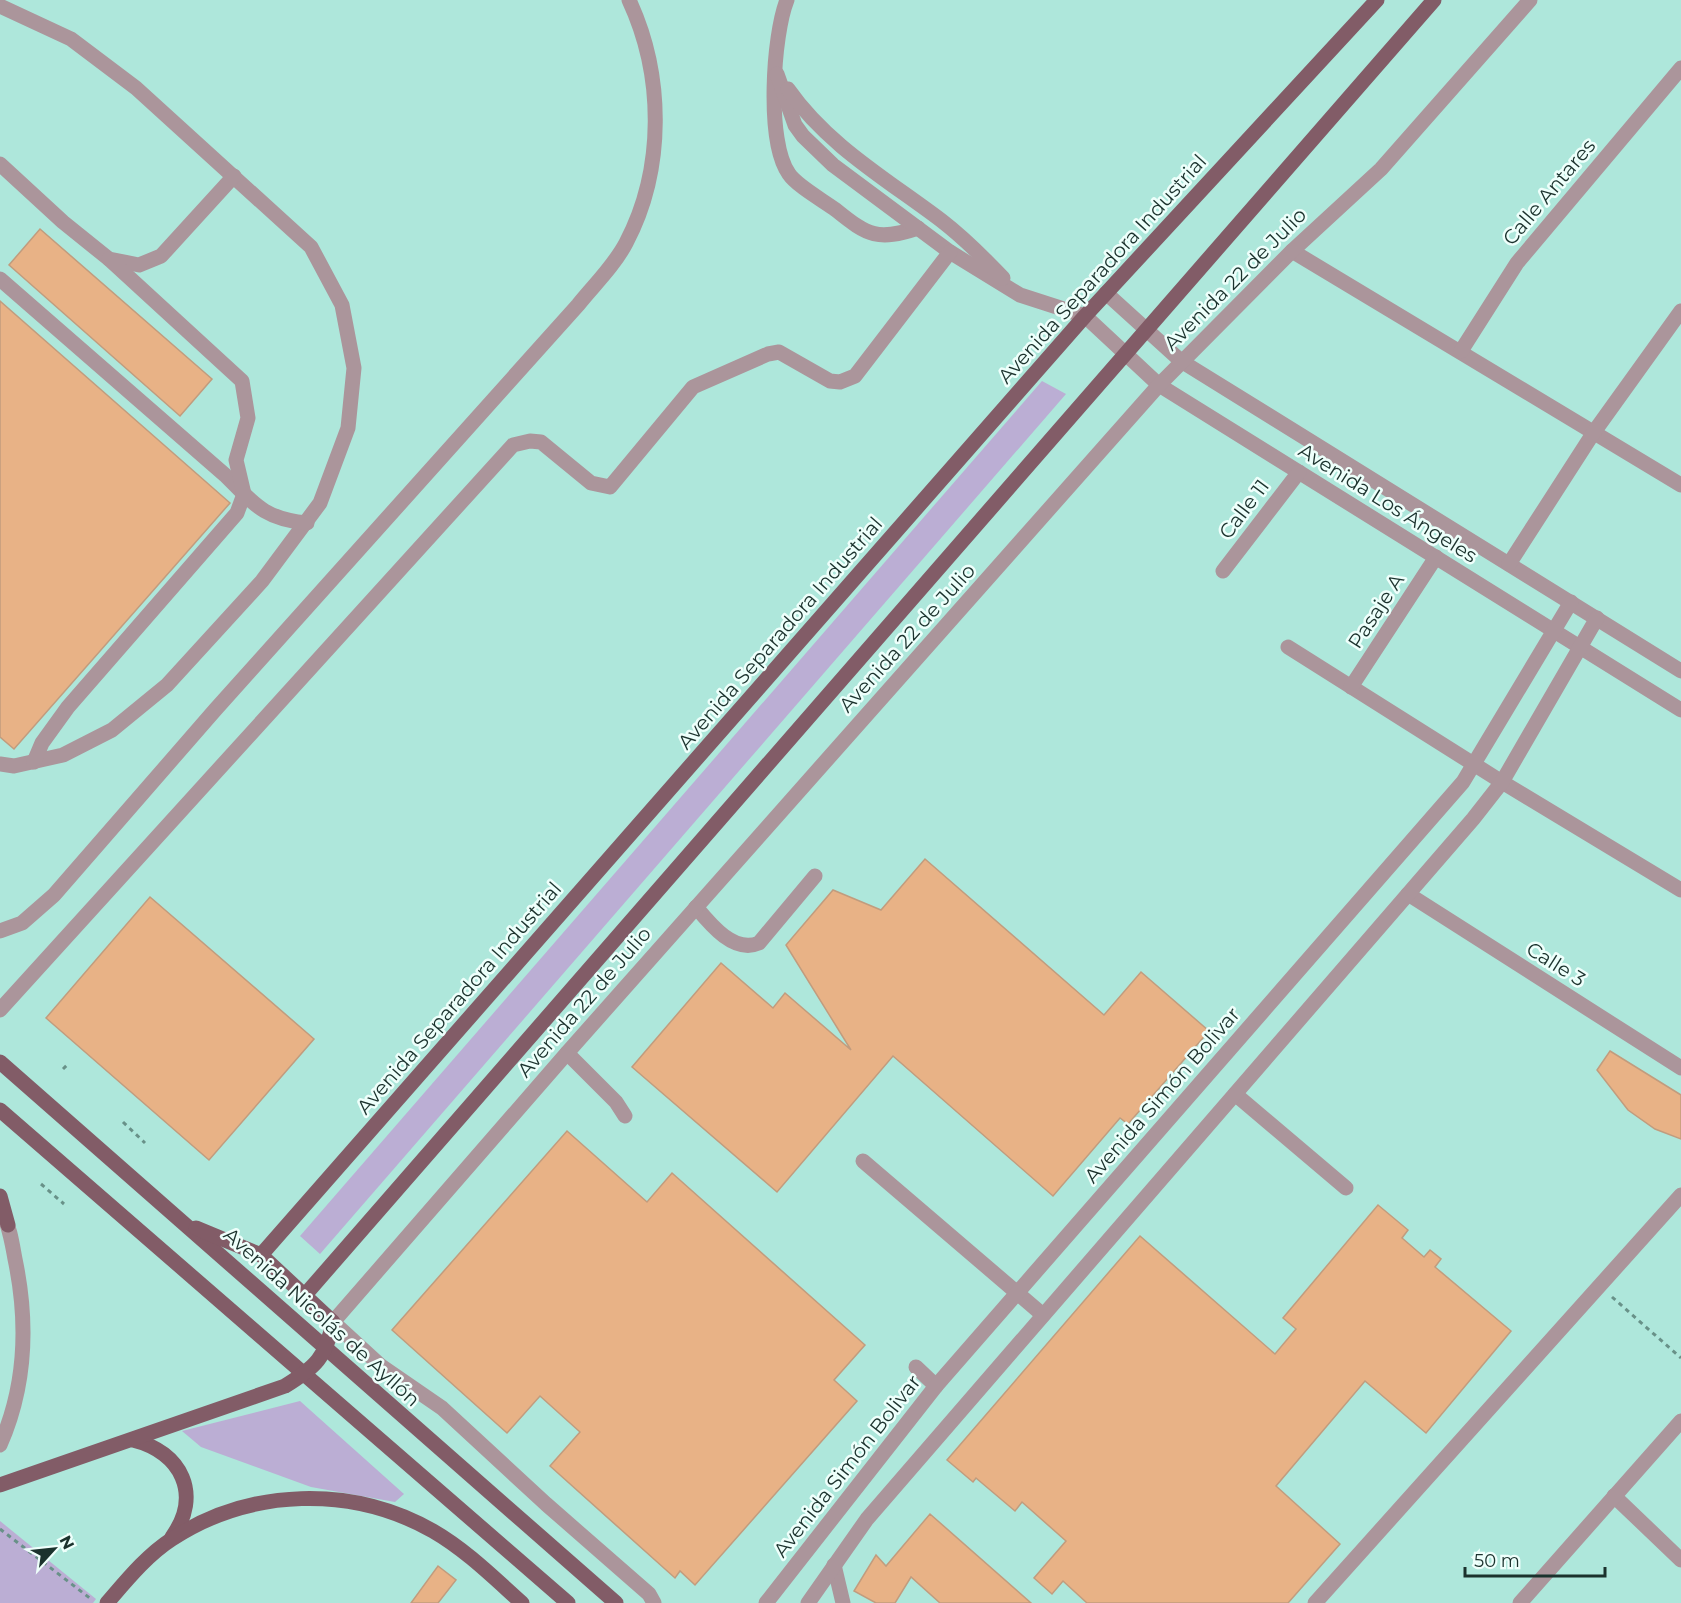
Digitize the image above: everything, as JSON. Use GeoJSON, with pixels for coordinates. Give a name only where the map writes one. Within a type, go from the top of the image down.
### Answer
{"type":"FeatureCollection","features":[{"type":"Feature","properties":{"kind":"main road","name":"Avenida Separadora Industrial"},"geometry":{"type":"LineString","coordinates":[[261,1256],[1085,316],[1377,0]]}},
{"type":"Feature","properties":{"kind":"main road"},"geometry":{"type":"LineString","coordinates":[[305,1295],[1434,0]]}},
{"type":"Feature","properties":{"kind":"main road","name":"Avenida Nicolás de Ayllón"},"geometry":{"type":"LineString","coordinates":[[0,1062],[616,1603]]}},
{"type":"Feature","properties":{"kind":"main road"},"geometry":{"type":"LineString","coordinates":[[0,1110],[568,1603]]}},
{"type":"Feature","properties":{"kind":"main road"},"geometry":{"type":"LineString","coordinates":[[0,1196],[8,1225]]}},
{"type":"Feature","properties":{"kind":"main road"},"geometry":{"type":"LineString","coordinates":[[0,1485],[285,1386],[305,1374],[327,1349],[333,1322],[261,1256],[183,1222]]}},
{"type":"Feature","properties":{"kind":"main road"},"geometry":{"type":"LineString","coordinates":[[107,1603],[136,1570],[170,1540],[182,1523],[187,1500],[183,1478],[171,1458],[152,1445],[130,1439]]}},
{"type":"Feature","properties":{"kind":"main road"},"geometry":{"type":"LineString","coordinates":[[170,1540],[236,1509],[297,1498],[359,1503],[419,1523],[467,1554],[522,1603]]}},
{"type":"Feature","properties":{"kind":"street"},"geometry":{"type":"LineString","coordinates":[[0,931],[22,923],[54,895],[215,710],[563,322],[614,262],[625,244],[643,203],[649,179],[655,131],[650,61],[645,40],[629,0]]}},
{"type":"Feature","properties":{"kind":"street"},"geometry":{"type":"LineString","coordinates":[[787,0],[775,45],[777,74],[772,108],[781,151],[789,174],[862,230],[891,237],[918,228]]}},
{"type":"Feature","properties":{"kind":"street","name":"Avenida 22 de Julio"},"geometry":{"type":"LineString","coordinates":[[333,1322],[567,1053],[1159,385],[1292,251],[1381,169],[1530,0]]}},
{"type":"Feature","properties":{"kind":"street"},"geometry":{"type":"LineString","coordinates":[[0,6],[71,39],[136,88],[311,247],[342,305],[354,368],[348,428],[320,504],[262,581],[167,685],[112,730],[63,755],[14,766],[0,764]]}},
{"type":"Feature","properties":{"kind":"street","name":"Calle Antares"},"geometry":{"type":"LineString","coordinates":[[1461,351],[1517,263],[1681,68]]}},
{"type":"Feature","properties":{"kind":"street"},"geometry":{"type":"LineString","coordinates":[[777,74],[795,125],[833,165],[950,252],[1020,295],[1085,316]]}},
{"type":"Feature","properties":{"kind":"street"},"geometry":{"type":"LineString","coordinates":[[777,74],[803,111],[825,134],[962,237],[1020,295]]}},
{"type":"Feature","properties":{"kind":"street"},"geometry":{"type":"LineString","coordinates":[[0,164],[63,222],[109,259],[242,381],[248,418],[236,460],[244,495],[237,513],[68,706],[42,743],[34,762]]}},
{"type":"Feature","properties":{"kind":"street"},"geometry":{"type":"LineString","coordinates":[[109,259],[140,265],[161,256],[234,176]]}},
{"type":"Feature","properties":{"kind":"street"},"geometry":{"type":"LineString","coordinates":[[1292,251],[1681,486]]}},
{"type":"Feature","properties":{"kind":"street"},"geometry":{"type":"LineString","coordinates":[[0,1010],[513,445],[530,441],[541,442],[591,483],[610,487],[693,387],[768,354],[779,352],[830,381],[840,382],[855,376],[950,252]]}},
{"type":"Feature","properties":{"kind":"street"},"geometry":{"type":"LineString","coordinates":[[0,279],[255,506],[281,521],[307,523]]}},
{"type":"Feature","properties":{"kind":"street","name":"Avenida Los Ángeles"},"geometry":{"type":"LineString","coordinates":[[1106,293],[1182,361],[1681,671]]}},
{"type":"Feature","properties":{"kind":"street"},"geometry":{"type":"LineString","coordinates":[[1509,564],[1594,432],[1681,311]]}},
{"type":"Feature","properties":{"kind":"street","name":"Avenida Los Ángeles"},"geometry":{"type":"LineString","coordinates":[[1085,316],[1159,385],[1681,710]]}},
{"type":"Feature","properties":{"kind":"street","name":"Calle 11"},"geometry":{"type":"LineString","coordinates":[[1223,571],[1299,472]]}},
{"type":"Feature","properties":{"kind":"street","name":"Pasaje A"},"geometry":{"type":"LineString","coordinates":[[1352,687],[1436,557]]}},
{"type":"Feature","properties":{"kind":"street","name":"Avenida Simón Bolivar"},"geometry":{"type":"LineString","coordinates":[[766,1603],[936,1386],[1463,782],[1571,602]]}},
{"type":"Feature","properties":{"kind":"street"},"geometry":{"type":"LineString","coordinates":[[808,1603],[867,1519],[1408,894],[1502,782],[1597,618]]}},
{"type":"Feature","properties":{"kind":"street"},"geometry":{"type":"LineString","coordinates":[[1288,647],[1502,782],[1681,890]]}},
{"type":"Feature","properties":{"kind":"street"},"geometry":{"type":"LineString","coordinates":[[696,907],[717,932],[739,944],[751,946],[759,943],[815,876]]}},
{"type":"Feature","properties":{"kind":"street","name":"Calle 3"},"geometry":{"type":"LineString","coordinates":[[1408,894],[1681,1068]]}},
{"type":"Feature","properties":{"kind":"street"},"geometry":{"type":"LineString","coordinates":[[567,1053],[616,1102],[625,1116]]}},
{"type":"Feature","properties":{"kind":"street"},"geometry":{"type":"LineString","coordinates":[[1235,1094],[1346,1188]]}},
{"type":"Feature","properties":{"kind":"street"},"geometry":{"type":"LineString","coordinates":[[863,1161],[1043,1315]]}},
{"type":"Feature","properties":{"kind":"street"},"geometry":{"type":"LineString","coordinates":[[1315,1603],[1681,1195]]}},
{"type":"Feature","properties":{"kind":"street"},"geometry":{"type":"LineString","coordinates":[[0,1209],[8,1225],[24,1321],[22,1369],[10,1423],[0,1445]]}},
{"type":"Feature","properties":{"kind":"street"},"geometry":{"type":"LineString","coordinates":[[333,1322],[381,1366],[442,1408],[546,1504],[649,1593],[654,1603]]}},
{"type":"Feature","properties":{"kind":"street"},"geometry":{"type":"LineString","coordinates":[[916,1367],[936,1386]]}},
{"type":"Feature","properties":{"kind":"street"},"geometry":{"type":"LineString","coordinates":[[1520,1603],[1681,1421]]}},
{"type":"Feature","properties":{"kind":"street"},"geometry":{"type":"LineString","coordinates":[[1614,1496],[1681,1560]]}},
{"type":"Feature","properties":{"kind":"street"},"geometry":{"type":"LineString","coordinates":[[834,1565],[843,1603]]}},
{"type":"Feature","properties":{"kind":"path"},"geometry":{"type":"LineString","coordinates":[[63,1070],[69,1063]]}},
{"type":"Feature","properties":{"kind":"path"},"geometry":{"type":"LineString","coordinates":[[123,1122],[145,1143]]}},
{"type":"Feature","properties":{"kind":"path"},"geometry":{"type":"LineString","coordinates":[[41,1184],[64,1204]]}},
{"type":"Feature","properties":{"kind":"path"},"geometry":{"type":"LineString","coordinates":[[1600,1285],[1681,1358]]}},
{"type":"Feature","properties":{"kind":"path"},"geometry":{"type":"LineString","coordinates":[[0,1529],[96,1603]]}},
{"type":"Feature","properties":{"kind":"shaded area"},"geometry":{"type":"Polygon","coordinates":[[[1042,381],[1066,394],[320,1254],[300,1236],[1042,381]]]}},
{"type":"Feature","properties":{"kind":"shaded area"},"geometry":{"type":"Polygon","coordinates":[[[300,1401],[404,1494],[395,1502],[311,1487],[201,1447],[182,1431],[300,1401]]]}},
{"type":"Feature","properties":{"kind":"shaded area"},"geometry":{"type":"Polygon","coordinates":[[[0,1521],[96,1599],[93,1603],[0,1603],[0,1521]]]}},
{"type":"Feature","properties":{"kind":"building"},"geometry":{"type":"Polygon","coordinates":[[[40,229],[212,379],[180,416],[9,265],[40,229]]]}},
{"type":"Feature","properties":{"kind":"building"},"geometry":{"type":"Polygon","coordinates":[[[0,301],[230,503],[14,749],[0,737],[0,301]]]}},
{"type":"Feature","properties":{"kind":"building"},"geometry":{"type":"Polygon","coordinates":[[[925,859],[1104,1015],[1141,972],[1209,1031],[1128,1124],[1120,1118],[1053,1196],[893,1056],[777,1192],[632,1067],[721,963],[773,1008],[785,993],[851,1050],[786,945],[833,890],[881,910],[925,859]]]}},
{"type":"Feature","properties":{"kind":"building"},"geometry":{"type":"Polygon","coordinates":[[[150,897],[314,1039],[209,1160],[46,1018],[150,897]]]}},
{"type":"Feature","properties":{"kind":"building"},"geometry":{"type":"Polygon","coordinates":[[[1610,1051],[1681,1095],[1681,1139],[1655,1129],[1628,1110],[1597,1070],[1610,1051]]]}},
{"type":"Feature","properties":{"kind":"building"},"geometry":{"type":"Polygon","coordinates":[[[567,1131],[647,1202],[672,1173],[865,1345],[834,1380],[857,1401],[695,1585],[680,1571],[675,1578],[550,1466],[580,1432],[540,1396],[507,1433],[392,1330],[567,1131]]]}},
{"type":"Feature","properties":{"kind":"building"},"geometry":{"type":"Polygon","coordinates":[[[1378,1205],[1408,1230],[1402,1238],[1424,1257],[1430,1250],[1441,1259],[1435,1267],[1511,1331],[1426,1433],[1365,1381],[1276,1486],[1340,1544],[1288,1603],[1087,1603],[1063,1581],[1052,1594],[1034,1578],[1066,1541],[1022,1502],[1015,1511],[976,1478],[973,1482],[947,1460],[1140,1236],[1275,1354],[1296,1329],[1283,1318],[1378,1205]]]}},
{"type":"Feature","properties":{"kind":"building"},"geometry":{"type":"Polygon","coordinates":[[[930,1514],[1031,1603],[940,1603],[911,1577],[895,1603],[876,1603],[854,1591],[876,1555],[886,1566],[930,1514]]]}},
{"type":"Feature","properties":{"kind":"building"},"geometry":{"type":"Polygon","coordinates":[[[438,1566],[456,1580],[438,1603],[411,1603],[438,1566]]]}}]}
